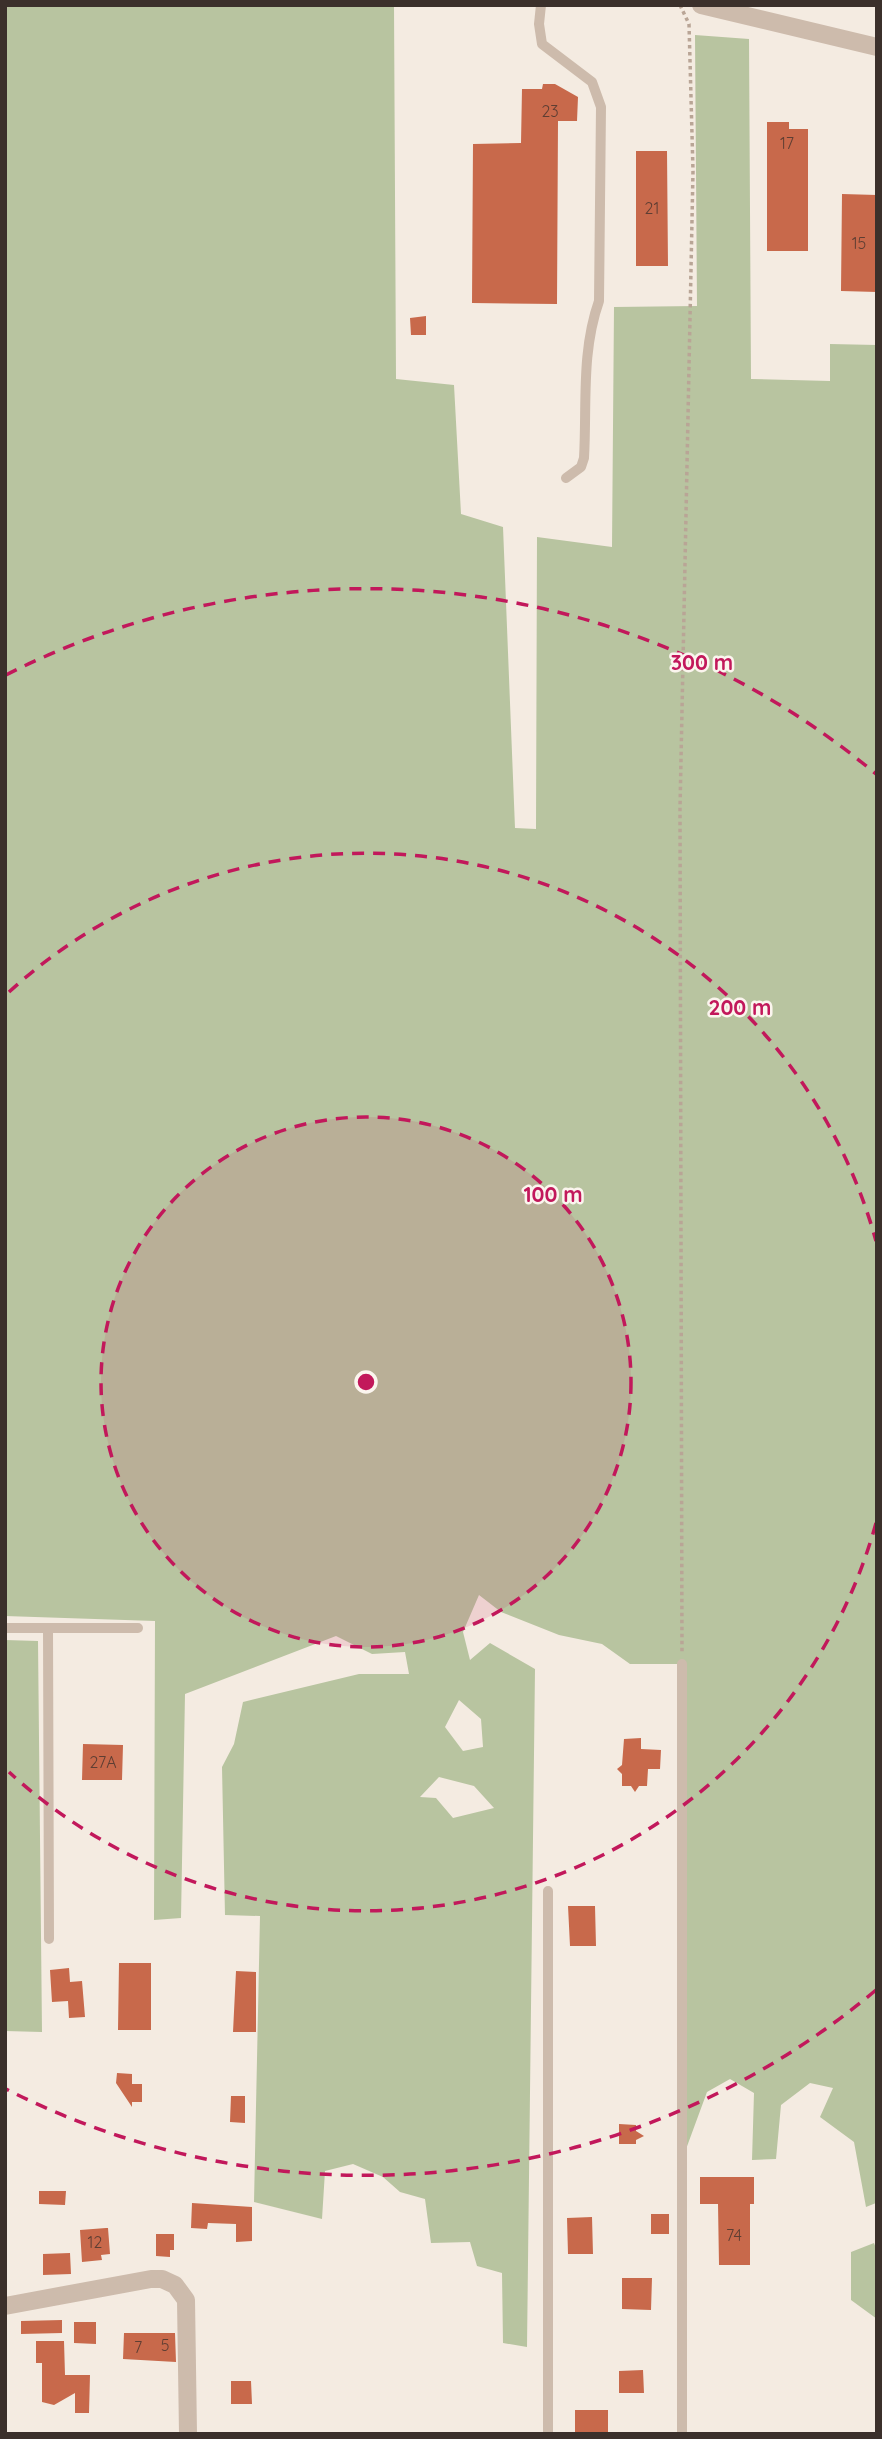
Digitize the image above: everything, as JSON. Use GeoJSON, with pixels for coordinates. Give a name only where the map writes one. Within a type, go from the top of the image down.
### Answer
{"type":"FeatureCollection","features":[{"type":"Feature","properties":{"kind":"street"},"geometry":{"type":"LineString","coordinates":[[701,5],[877,47]]}},
{"type":"Feature","properties":{"kind":"street"},"geometry":{"type":"LineString","coordinates":[[5,2306],[151,2280],[162,2279],[175,2286],[187,2306],[188,2434]]}},
{"type":"Feature","properties":{"kind":"lane"},"geometry":{"type":"LineString","coordinates":[[541,5],[539,24],[542,44],[592,82],[601,107],[599,301],[588,331],[584,458],[581,467],[566,478]]}},
{"type":"Feature","properties":{"kind":"lane"},"geometry":{"type":"LineString","coordinates":[[5,1628],[138,1628]]}},
{"type":"Feature","properties":{"kind":"lane"},"geometry":{"type":"LineString","coordinates":[[48,1628],[49,1939]]}},
{"type":"Feature","properties":{"kind":"lane"},"geometry":{"type":"LineString","coordinates":[[682,1664],[682,2434]]}},
{"type":"Feature","properties":{"kind":"lane"},"geometry":{"type":"LineString","coordinates":[[548,1891],[548,2434]]}},
{"type":"Feature","properties":{"kind":"path"},"geometry":{"type":"LineString","coordinates":[[680,5],[688,24],[693,171],[680,809],[682,1664]]}},
{"type":"Feature","properties":{"kind":"green space"},"geometry":{"type":"Polygon","coordinates":[[[5,5],[394,5],[396,379],[454,385],[461,514],[503,527],[515,828],[536,829],[537,537],[612,547],[614,307],[697,306],[695,35],[749,39],[751,379],[830,381],[830,344],[877,345],[876,2203],[866,2207],[854,2142],[820,2117],[833,2088],[810,2083],[781,2105],[776,2159],[752,2160],[754,2093],[730,2079],[707,2092],[682,2160],[682,1664],[630,1664],[602,1644],[559,1635],[501,1612],[479,1595],[463,1632],[470,1660],[490,1643],[535,1669],[527,2347],[503,2343],[502,2273],[477,2266],[470,2242],[431,2243],[425,2199],[400,2192],[383,2177],[353,2164],[325,2171],[322,2219],[254,2202],[260,1916],[225,1915],[222,1767],[234,1744],[243,1702],[359,1674],[409,1674],[405,1652],[372,1654],[336,1636],[185,1694],[181,1918],[154,1920],[155,1621],[5,1616],[5,5]],[[459,1700],[445,1727],[463,1751],[483,1747],[481,1719],[459,1700]],[[439,1777],[420,1797],[436,1798],[453,1818],[494,1808],[474,1786],[439,1777]]]}},
{"type":"Feature","properties":{"kind":"green space"},"geometry":{"type":"Polygon","coordinates":[[[5,1640],[38,1641],[42,2032],[5,2031],[5,1640]]]}},
{"type":"Feature","properties":{"kind":"green space"},"geometry":{"type":"Polygon","coordinates":[[[874,2243],[877,2251],[877,2319],[851,2300],[851,2252],[874,2243]]]}},
{"type":"Feature","properties":{"kind":"building"},"geometry":{"type":"Polygon","coordinates":[[[543,84],[555,84],[578,97],[577,121],[558,121],[557,304],[472,303],[473,144],[521,143],[522,89],[542,89],[543,84]]]}},
{"type":"Feature","properties":{"kind":"building"},"geometry":{"type":"Polygon","coordinates":[[[767,122],[789,122],[789,129],[808,129],[808,251],[767,251],[767,122]]]}},
{"type":"Feature","properties":{"kind":"building"},"geometry":{"type":"Polygon","coordinates":[[[636,151],[667,151],[668,266],[636,266],[636,151]]]}},
{"type":"Feature","properties":{"kind":"building"},"geometry":{"type":"Polygon","coordinates":[[[842,194],[877,195],[877,292],[841,291],[842,194]]]}},
{"type":"Feature","properties":{"kind":"building"},"geometry":{"type":"Polygon","coordinates":[[[426,316],[426,335],[411,335],[410,318],[426,316]]]}},
{"type":"Feature","properties":{"kind":"building"},"geometry":{"type":"Polygon","coordinates":[[[641,1738],[641,1749],[661,1750],[660,1769],[648,1769],[647,1786],[639,1786],[635,1792],[631,1786],[622,1786],[622,1774],[617,1769],[622,1765],[624,1739],[641,1738]]]}},
{"type":"Feature","properties":{"kind":"building"},"geometry":{"type":"Polygon","coordinates":[[[83,1744],[123,1745],[122,1780],[82,1780],[83,1744]]]}},
{"type":"Feature","properties":{"kind":"building"},"geometry":{"type":"Polygon","coordinates":[[[568,1906],[595,1906],[596,1946],[570,1946],[568,1906]]]}},
{"type":"Feature","properties":{"kind":"building"},"geometry":{"type":"Polygon","coordinates":[[[119,1963],[151,1963],[151,2030],[118,2030],[119,1963]]]}},
{"type":"Feature","properties":{"kind":"building"},"geometry":{"type":"Polygon","coordinates":[[[69,1968],[70,1982],[82,1981],[85,2017],[69,2018],[68,2001],[52,2002],[50,1970],[69,1968]]]}},
{"type":"Feature","properties":{"kind":"building"},"geometry":{"type":"Polygon","coordinates":[[[236,1971],[256,1972],[256,2032],[233,2032],[236,1971]]]}},
{"type":"Feature","properties":{"kind":"building"},"geometry":{"type":"Polygon","coordinates":[[[117,2073],[132,2074],[132,2084],[142,2084],[142,2102],[132,2102],[132,2107],[116,2083],[117,2073]]]}},
{"type":"Feature","properties":{"kind":"building"},"geometry":{"type":"Polygon","coordinates":[[[231,2096],[245,2096],[245,2123],[230,2122],[231,2096]]]}},
{"type":"Feature","properties":{"kind":"building"},"geometry":{"type":"Polygon","coordinates":[[[619,2124],[636,2125],[636,2131],[644,2136],[636,2140],[636,2144],[619,2144],[619,2124]]]}},
{"type":"Feature","properties":{"kind":"building"},"geometry":{"type":"Polygon","coordinates":[[[700,2177],[754,2177],[754,2204],[750,2204],[750,2265],[719,2265],[718,2204],[700,2204],[700,2177]]]}},
{"type":"Feature","properties":{"kind":"building"},"geometry":{"type":"Polygon","coordinates":[[[39,2191],[66,2191],[65,2205],[39,2204],[39,2191]]]}},
{"type":"Feature","properties":{"kind":"building"},"geometry":{"type":"Polygon","coordinates":[[[192,2203],[252,2207],[252,2241],[236,2242],[236,2224],[208,2223],[207,2229],[191,2228],[192,2203]]]}},
{"type":"Feature","properties":{"kind":"building"},"geometry":{"type":"Polygon","coordinates":[[[651,2214],[669,2214],[669,2234],[651,2234],[651,2214]]]}},
{"type":"Feature","properties":{"kind":"building"},"geometry":{"type":"Polygon","coordinates":[[[592,2217],[593,2254],[568,2254],[567,2218],[592,2217]]]}},
{"type":"Feature","properties":{"kind":"building"},"geometry":{"type":"Polygon","coordinates":[[[108,2228],[110,2254],[101,2255],[102,2260],[82,2262],[80,2230],[108,2228]]]}},
{"type":"Feature","properties":{"kind":"building"},"geometry":{"type":"Polygon","coordinates":[[[156,2234],[174,2234],[174,2250],[170,2250],[170,2257],[156,2256],[156,2234]]]}},
{"type":"Feature","properties":{"kind":"building"},"geometry":{"type":"Polygon","coordinates":[[[70,2253],[71,2274],[43,2275],[43,2254],[70,2253]]]}},
{"type":"Feature","properties":{"kind":"building"},"geometry":{"type":"Polygon","coordinates":[[[622,2278],[652,2278],[651,2310],[622,2309],[622,2278]]]}},
{"type":"Feature","properties":{"kind":"building"},"geometry":{"type":"Polygon","coordinates":[[[62,2320],[62,2333],[21,2334],[21,2321],[62,2320]]]}},
{"type":"Feature","properties":{"kind":"building"},"geometry":{"type":"Polygon","coordinates":[[[74,2322],[96,2322],[96,2344],[74,2343],[74,2322]]]}},
{"type":"Feature","properties":{"kind":"building"},"geometry":{"type":"Polygon","coordinates":[[[124,2333],[175,2333],[176,2362],[123,2359],[124,2333]]]}},
{"type":"Feature","properties":{"kind":"building"},"geometry":{"type":"Polygon","coordinates":[[[36,2341],[64,2341],[65,2375],[90,2375],[89,2413],[75,2413],[75,2393],[54,2405],[42,2402],[42,2363],[36,2363],[36,2341]]]}},
{"type":"Feature","properties":{"kind":"building"},"geometry":{"type":"Polygon","coordinates":[[[643,2370],[644,2393],[619,2393],[619,2371],[643,2370]]]}},
{"type":"Feature","properties":{"kind":"building"},"geometry":{"type":"Polygon","coordinates":[[[231,2381],[251,2381],[252,2404],[231,2404],[231,2381]]]}},
{"type":"Feature","properties":{"kind":"building"},"geometry":{"type":"Polygon","coordinates":[[[575,2410],[608,2410],[608,2434],[575,2434],[575,2410]]]}}]}
